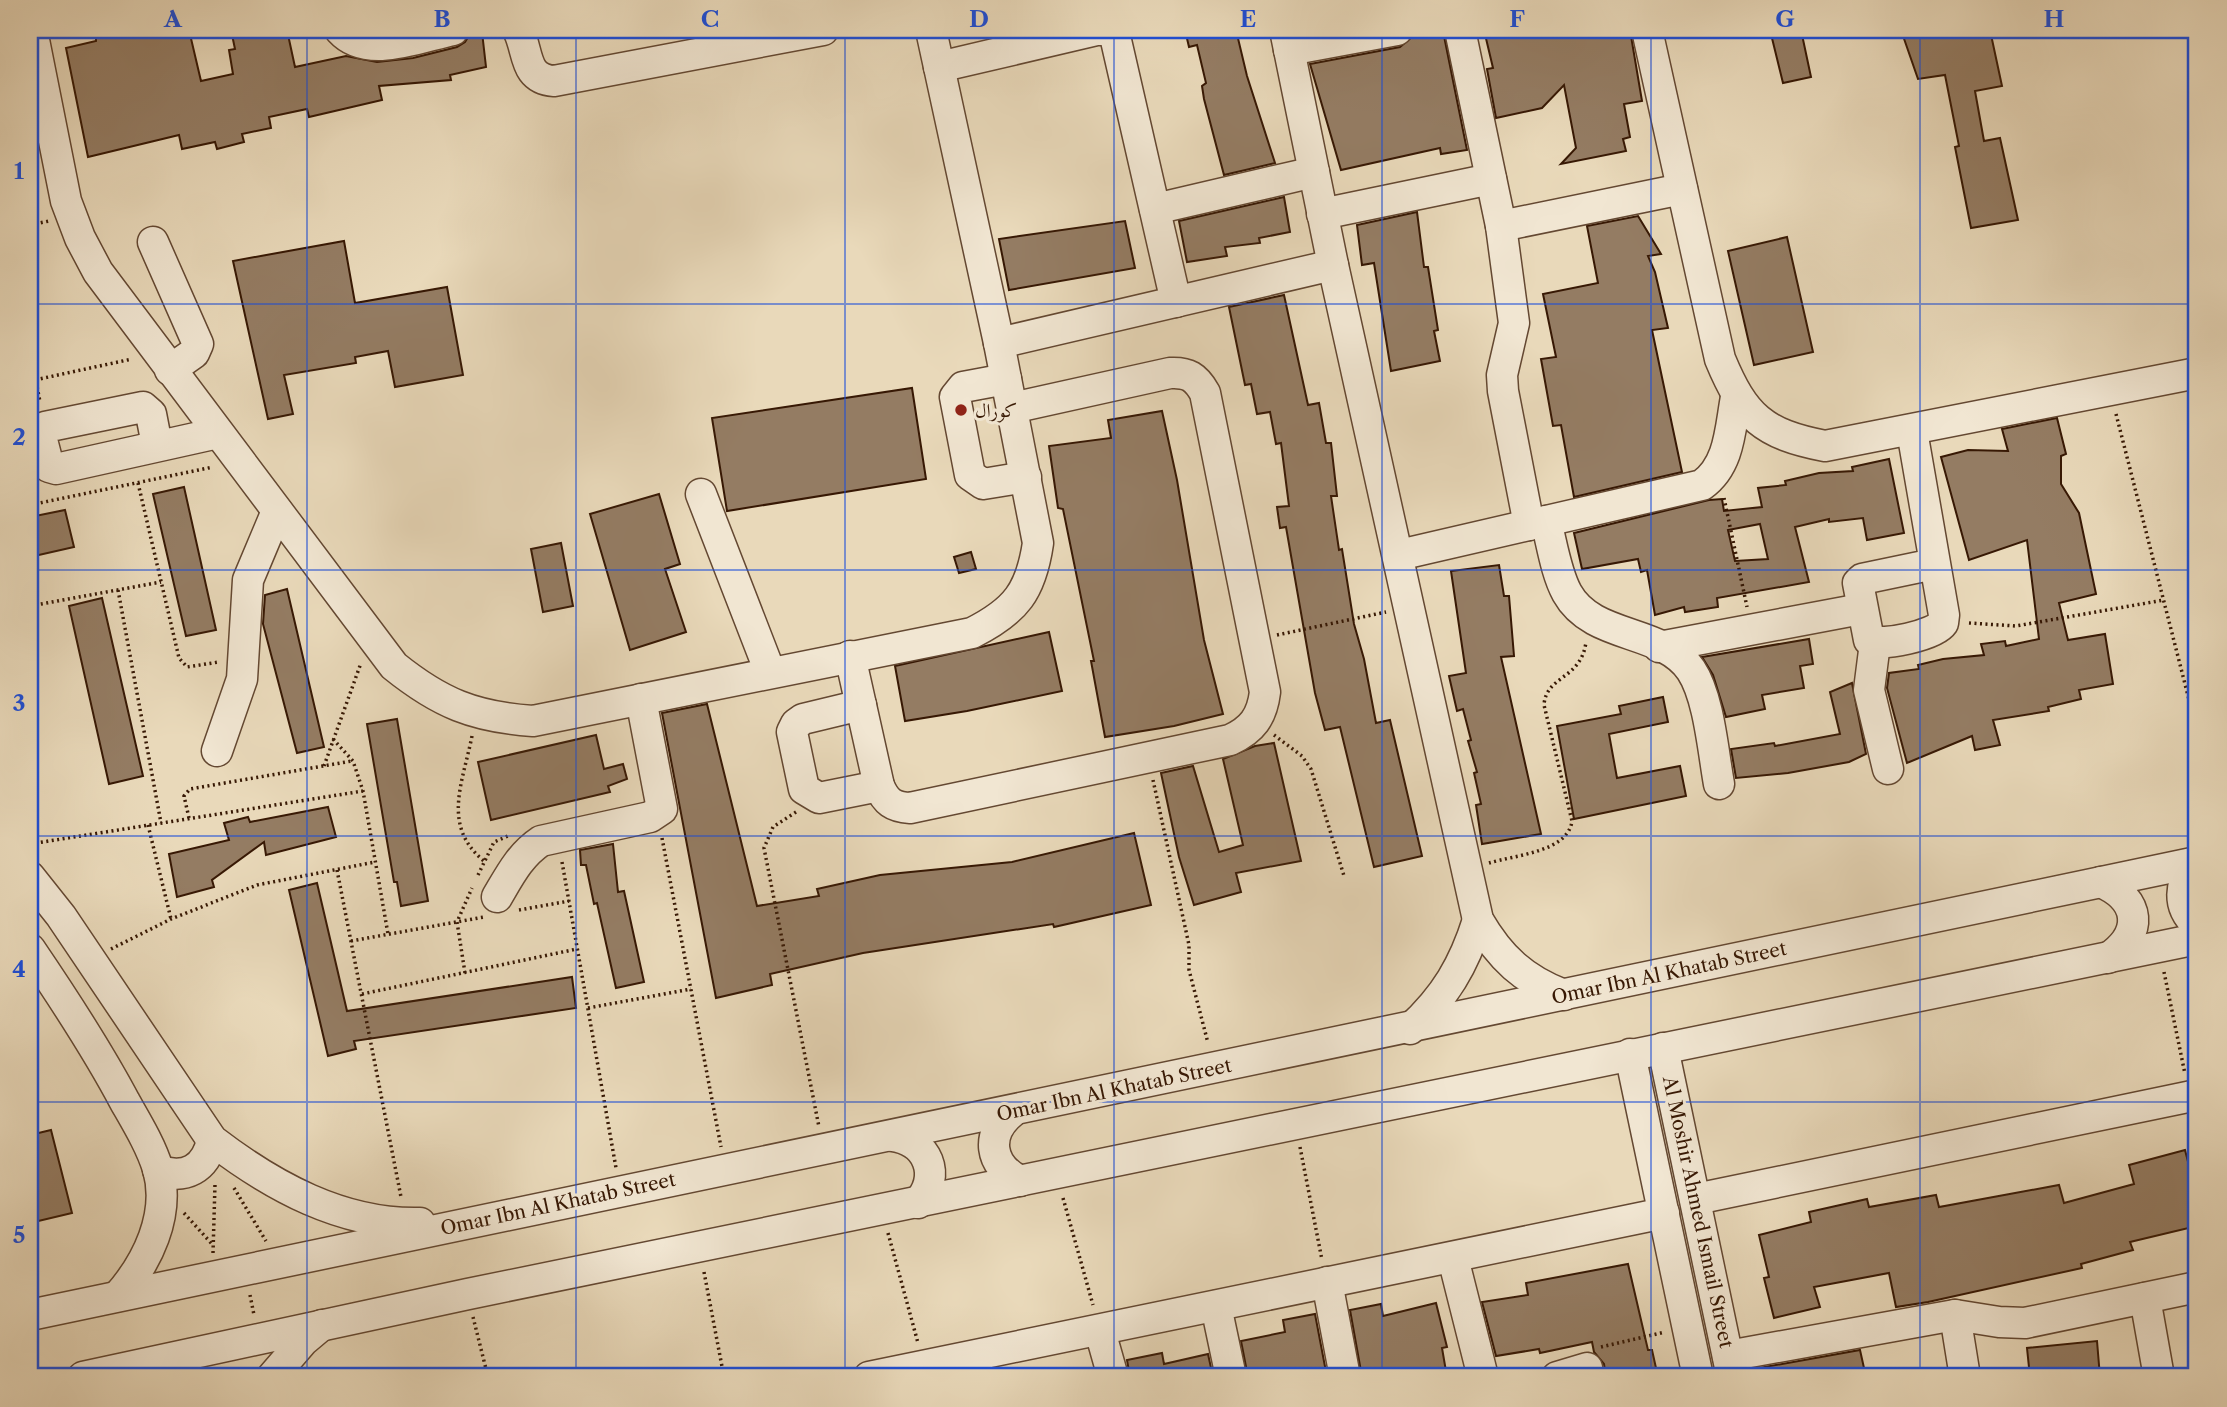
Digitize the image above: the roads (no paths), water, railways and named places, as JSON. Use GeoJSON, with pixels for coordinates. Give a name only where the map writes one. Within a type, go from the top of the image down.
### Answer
{"type":"FeatureCollection","features":[{"type":"Feature","properties":{"kind":"street"},"geometry":{"type":"LineString","coordinates":[[32,30],[37,97],[66,201],[80,238],[98,272],[394,666],[424,690],[458,708],[494,718],[533,721],[972,633],[999,619],[1020,598],[1034,572],[1038,543],[999,343],[931,30]]}},
{"type":"Feature","properties":{"kind":"street"},"geometry":{"type":"LineString","coordinates":[[340,30],[359,43],[377,46],[453,30]]}},
{"type":"Feature","properties":{"kind":"street"},"geometry":{"type":"LineString","coordinates":[[518,30],[530,69],[544,80],[708,40],[823,30]]}},
{"type":"Feature","properties":{"kind":"street"},"geometry":{"type":"LineString","coordinates":[[939,67],[1107,30],[1115,36],[1176,302]]}},
{"type":"Feature","properties":{"kind":"street"},"geometry":{"type":"LineString","coordinates":[[1397,30],[1287,40],[1333,265],[1478,920],[1493,946],[1513,968],[1537,985],[1564,995]]}},
{"type":"Feature","properties":{"kind":"street"},"geometry":{"type":"LineString","coordinates":[[1460,30],[1501,226],[1514,323],[1502,375],[1503,391],[1538,523],[1566,591],[1589,619],[1659,647],[1675,655],[1689,668],[1699,683],[1719,784]]}},
{"type":"Feature","properties":{"kind":"street"},"geometry":{"type":"LineString","coordinates":[[1647,30],[1720,359],[1736,397],[1760,422],[1791,439],[1825,446],[2197,373]]}},
{"type":"Feature","properties":{"kind":"street"},"geometry":{"type":"LineString","coordinates":[[1155,209],[1314,172]]}},
{"type":"Feature","properties":{"kind":"street"},"geometry":{"type":"LineString","coordinates":[[1322,214],[1491,179]]}},
{"type":"Feature","properties":{"kind":"street"},"geometry":{"type":"LineString","coordinates":[[1501,226],[1682,189]]}},
{"type":"Feature","properties":{"kind":"street"},"geometry":{"type":"LineString","coordinates":[[153,242],[198,344],[194,353],[164,362]]}},
{"type":"Feature","properties":{"kind":"street"},"geometry":{"type":"LineString","coordinates":[[999,343],[1333,265]]}},
{"type":"Feature","properties":{"kind":"street"},"geometry":{"type":"LineString","coordinates":[[850,656],[879,786],[885,799],[897,807],[910,808],[1230,740],[1244,733],[1256,722],[1265,692],[1205,393],[1197,380],[1185,373],[1170,373],[1012,408]]}},
{"type":"Feature","properties":{"kind":"street"},"geometry":{"type":"LineString","coordinates":[[1006,379],[963,387],[955,397],[970,475],[983,484],[1026,477]]}},
{"type":"Feature","properties":{"kind":"street"},"geometry":{"type":"LineString","coordinates":[[1399,555],[1702,485],[1719,470],[1724,460],[1736,397]]}},
{"type":"Feature","properties":{"kind":"street"},"geometry":{"type":"LineString","coordinates":[[157,445],[151,414],[143,407],[45,427],[40,432],[52,469],[218,433]]}},
{"type":"Feature","properties":{"kind":"street"},"geometry":{"type":"LineString","coordinates":[[1875,643],[1932,632],[1939,629],[1944,615],[1912,430]]}},
{"type":"Feature","properties":{"kind":"street"},"geometry":{"type":"LineString","coordinates":[[701,494],[771,672]]}},
{"type":"Feature","properties":{"kind":"street"},"geometry":{"type":"LineString","coordinates":[[216,751],[239,692],[248,580],[277,511]]}},
{"type":"Feature","properties":{"kind":"street"},"geometry":{"type":"LineString","coordinates":[[1875,643],[1866,635],[1857,587],[1861,579],[1934,564]]}},
{"type":"Feature","properties":{"kind":"street"},"geometry":{"type":"LineString","coordinates":[[1659,647],[1861,609]]}},
{"type":"Feature","properties":{"kind":"street"},"geometry":{"type":"LineString","coordinates":[[1875,643],[1869,690],[1888,769]]}},
{"type":"Feature","properties":{"kind":"street"},"geometry":{"type":"LineString","coordinates":[[499,908],[527,850],[541,841],[657,814],[662,808],[641,699]]}},
{"type":"Feature","properties":{"kind":"street"},"geometry":{"type":"LineString","coordinates":[[861,705],[803,719],[796,724],[792,732],[804,789],[819,798],[879,786]]}},
{"type":"Feature","properties":{"kind":"street"},"geometry":{"type":"LineString","coordinates":[[2196,862],[2183,879],[2181,898],[2188,917],[2197,925]]}},
{"type":"Feature","properties":{"kind":"street","name":"Omar Ibn Al Khatab Street"},"geometry":{"type":"LineString","coordinates":[[30,1315],[1410,1029],[2196,862]]}},
{"type":"Feature","properties":{"kind":"street"},"geometry":{"type":"LineString","coordinates":[[30,877],[90,959],[214,1142],[246,1166],[283,1188],[323,1205],[364,1217],[407,1223],[470,1222]]}},
{"type":"Feature","properties":{"kind":"street"},"geometry":{"type":"LineString","coordinates":[[2101,882],[2120,891],[2132,907],[2134,928],[2125,946],[2108,958]]}},
{"type":"Feature","properties":{"kind":"street"},"geometry":{"type":"LineString","coordinates":[[1410,1029],[1434,1006],[1454,981],[1478,920]]}},
{"type":"Feature","properties":{"kind":"street"},"geometry":{"type":"LineString","coordinates":[[83,1377],[144,1371],[258,1338],[2197,939]]}},
{"type":"Feature","properties":{"kind":"street"},"geometry":{"type":"LineString","coordinates":[[30,949],[76,1016],[120,1091],[158,1170],[160,1206],[151,1245],[131,1281],[118,1296]]}},
{"type":"Feature","properties":{"kind":"street","name":"Al Moshir Ahmed Ismail Street"},"geometry":{"type":"LineString","coordinates":[[1663,1048],[1730,1367]]}},
{"type":"Feature","properties":{"kind":"street","name":"Al Moshir Ahmed Ismail Street"},"geometry":{"type":"LineString","coordinates":[[1630,1054],[1698,1377]]}},
{"type":"Feature","properties":{"kind":"street"},"geometry":{"type":"LineString","coordinates":[[1696,1199],[2193,1096]]}},
{"type":"Feature","properties":{"kind":"street"},"geometry":{"type":"LineString","coordinates":[[1012,1112],[996,1130],[994,1155],[1000,1166],[1020,1181]]}},
{"type":"Feature","properties":{"kind":"street"},"geometry":{"type":"LineString","coordinates":[[892,1136],[914,1143],[928,1161],[930,1184],[918,1203]]}},
{"type":"Feature","properties":{"kind":"street"},"geometry":{"type":"LineString","coordinates":[[158,1170],[172,1175],[193,1170],[209,1154],[214,1142]]}},
{"type":"Feature","properties":{"kind":"street"},"geometry":{"type":"LineString","coordinates":[[869,1377],[926,1372],[1327,1282],[1664,1213]]}},
{"type":"Feature","properties":{"kind":"street"},"geometry":{"type":"LineString","coordinates":[[1453,1258],[1483,1377]]}},
{"type":"Feature","properties":{"kind":"street"},"geometry":{"type":"LineString","coordinates":[[1327,1282],[1345,1377]]}},
{"type":"Feature","properties":{"kind":"street"},"geometry":{"type":"LineString","coordinates":[[1730,1367],[1955,1315],[2025,1323],[2197,1287]]}},
{"type":"Feature","properties":{"kind":"street"},"geometry":{"type":"LineString","coordinates":[[2145,1297],[2159,1377]]}},
{"type":"Feature","properties":{"kind":"street"},"geometry":{"type":"LineString","coordinates":[[1216,1306],[1231,1377]]}},
{"type":"Feature","properties":{"kind":"street"},"geometry":{"type":"LineString","coordinates":[[1955,1315],[1965,1377]]}},
{"type":"Feature","properties":{"kind":"street"},"geometry":{"type":"LineString","coordinates":[[272,1377],[303,1340],[322,1325]]}},
{"type":"Feature","properties":{"kind":"street"},"geometry":{"type":"LineString","coordinates":[[1100,1331],[1113,1377]]}},
{"type":"Feature","properties":{"kind":"street"},"geometry":{"type":"LineString","coordinates":[[1557,1377],[1588,1372]]}},
{"type":"Feature","properties":{"kind":"place","name":"كورال"},"geometry":{"type":"Point","coordinates":[961,410]}}]}
